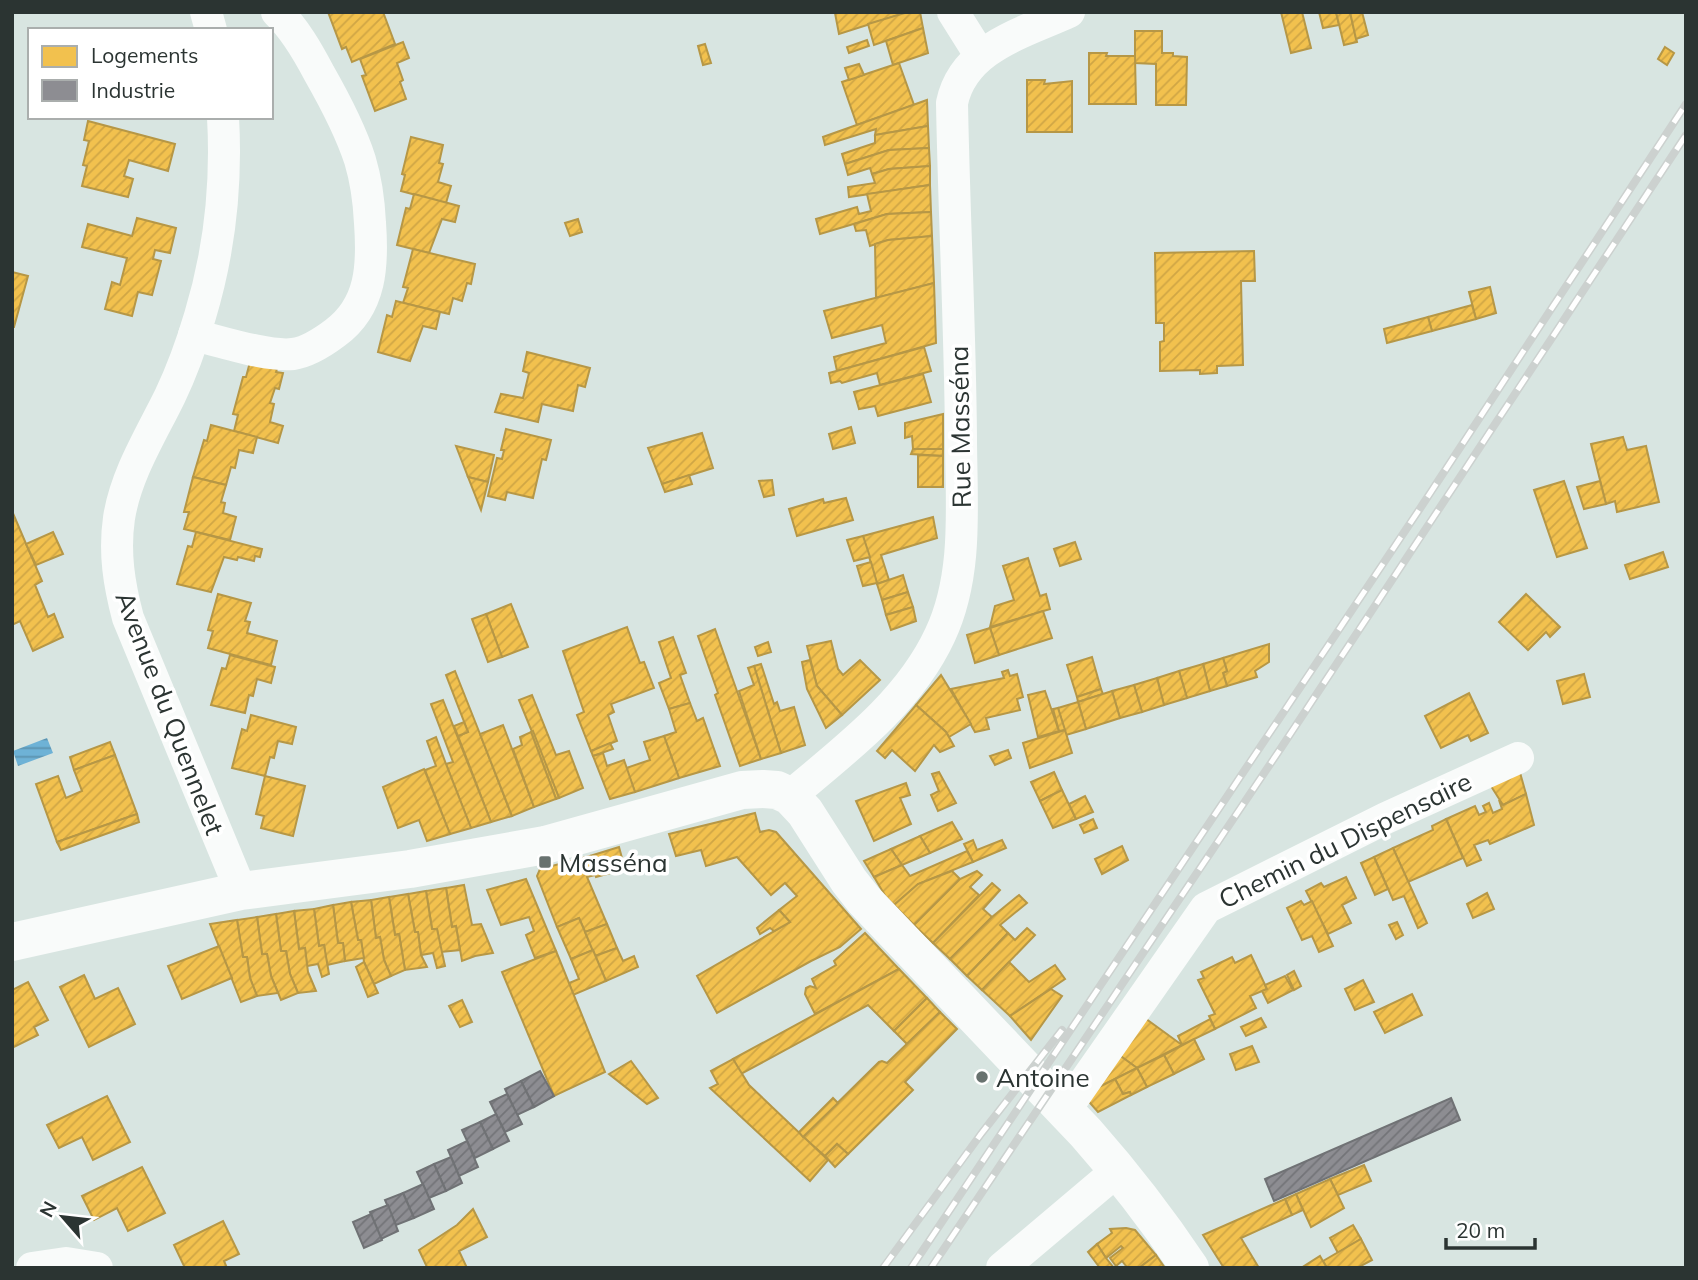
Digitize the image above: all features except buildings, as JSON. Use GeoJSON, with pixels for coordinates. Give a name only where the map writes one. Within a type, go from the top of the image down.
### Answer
{"type":"FeatureCollection","features":[{"type":"Feature","properties":{"kind":"street"},"geometry":{"type":"LineString","coordinates":[[194,335],[275,353],[293,354],[327,339],[345,326],[359,308],[369,284],[373,257],[369,197],[360,160],[339,108],[307,51],[277,12]]}},
{"type":"Feature","properties":{"kind":"street"},"geometry":{"type":"LineString","coordinates":[[953,12],[980,55],[1069,12]]}},
{"type":"Feature","properties":{"kind":"street","name":"Rue Masséna"},"geometry":{"type":"LineString","coordinates":[[790,796],[866,730],[904,691],[928,658],[952,604],[958,577],[961,512],[952,103],[955,88],[965,70],[980,55]]}},
{"type":"Feature","properties":{"kind":"street","name":"Avenue du Quennelet"},"geometry":{"type":"LineString","coordinates":[[223,119],[224,192],[218,247],[194,335],[170,395],[129,479],[119,517],[118,581],[128,618],[241,891]]}},
{"type":"Feature","properties":{"kind":"street","name":"Chemin du Dispensaire"},"geometry":{"type":"LineString","coordinates":[[1065,1110],[1206,908],[1386,818],[1518,758]]}},
{"type":"Feature","properties":{"kind":"street"},"geometry":{"type":"LineString","coordinates":[[12,942],[241,891],[410,869],[521,850],[742,790],[770,790],[790,796],[805,812],[864,900],[1065,1110],[1118,1170],[1190,1268]]}},
{"type":"Feature","properties":{"kind":"street"},"geometry":{"type":"LineString","coordinates":[[1002,1268],[1118,1170]]}},
{"type":"Feature","properties":{"kind":"street"},"geometry":{"type":"LineString","coordinates":[[32,1268],[66,1263],[97,1268]]}},
{"type":"Feature","properties":{"kind":"water"},"geometry":{"type":"Polygon","coordinates":[[[47,738],[53,753],[18,766],[13,751],[47,738]]]}},
{"type":"Feature","properties":{"kind":"railway"},"geometry":{"type":"LineString","coordinates":[[911,1268],[1419,510],[1686,104]]}},
{"type":"Feature","properties":{"kind":"railway"},"geometry":{"type":"LineString","coordinates":[[931,1268],[1281,748],[1686,135]]}},
{"type":"Feature","properties":{"kind":"railway"},"geometry":{"type":"LineString","coordinates":[[883,1268],[981,1134],[1062,1030]]}},
{"type":"Feature","properties":{"kind":"place","name":"Masséna"},"geometry":{"type":"Point","coordinates":[545,862]}},
{"type":"Feature","properties":{"kind":"place","name":"Antoine"},"geometry":{"type":"Point","coordinates":[982,1077]}}]}
